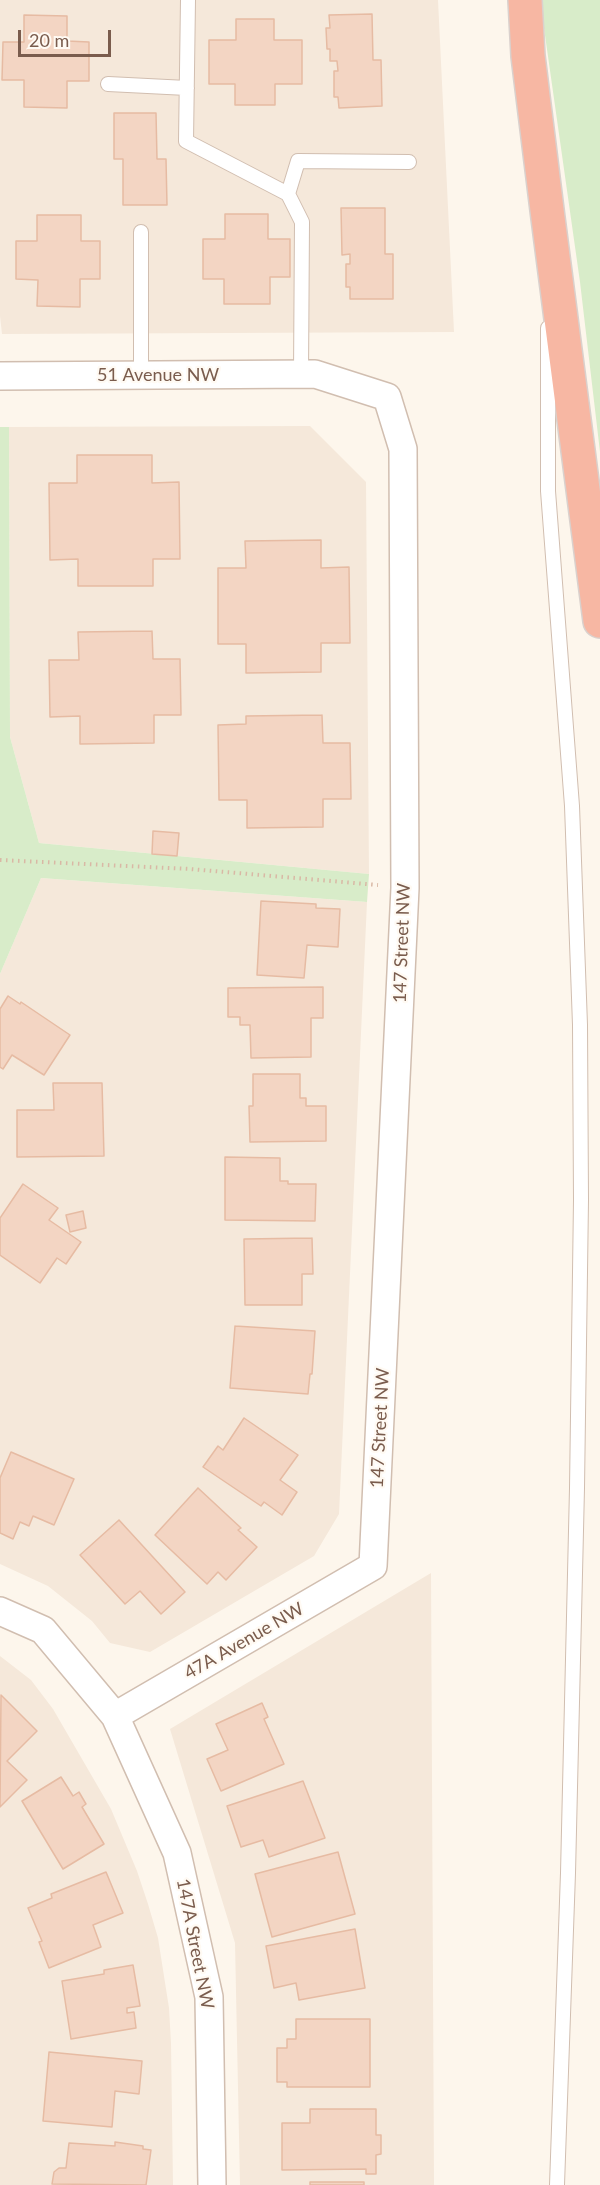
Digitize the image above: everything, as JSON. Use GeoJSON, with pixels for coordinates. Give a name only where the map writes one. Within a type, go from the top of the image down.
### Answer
{"type":"FeatureCollection","features":[{"type":"Feature","properties":{"kind":"highway"},"geometry":{"type":"LineString","coordinates":[[509,0],[528,56]]}},
{"type":"Feature","properties":{"kind":"highway"},"geometry":{"type":"LineString","coordinates":[[525,0],[528,56],[600,621]]}},
{"type":"Feature","properties":{"kind":"street","name":"51 Avenue NW"},"geometry":{"type":"LineString","coordinates":[[0,376],[308,374]]}},
{"type":"Feature","properties":{"kind":"street","name":"147 Street NW"},"geometry":{"type":"LineString","coordinates":[[308,374],[387,397],[403,449],[405,888],[373,1566]]}},
{"type":"Feature","properties":{"kind":"street","name":"47A Avenue NW"},"geometry":{"type":"LineString","coordinates":[[115,1716],[373,1566]]}},
{"type":"Feature","properties":{"kind":"street","name":"147A Street NW"},"geometry":{"type":"LineString","coordinates":[[0,1611],[43,1630],[115,1716],[177,1853],[209,1997],[212,2185]]}},
{"type":"Feature","properties":{"kind":"lane"},"geometry":{"type":"LineString","coordinates":[[188,0],[186,141],[288,195],[302,222],[308,374]]}},
{"type":"Feature","properties":{"kind":"lane"},"geometry":{"type":"LineString","coordinates":[[108,84],[187,88]]}},
{"type":"Feature","properties":{"kind":"lane"},"geometry":{"type":"LineString","coordinates":[[288,195],[298,160],[409,162]]}},
{"type":"Feature","properties":{"kind":"lane"},"geometry":{"type":"LineString","coordinates":[[548,218],[548,491],[572,806],[580,1025],[581,1188],[569,1838],[556,2185]]}},
{"type":"Feature","properties":{"kind":"lane"},"geometry":{"type":"LineString","coordinates":[[141,232],[141,375]]}},
{"type":"Feature","properties":{"kind":"path"},"geometry":{"type":"LineString","coordinates":[[0,860],[190,869],[405,888]]}},
{"type":"Feature","properties":{"kind":"shaded area"},"geometry":{"type":"Polygon","coordinates":[[[0,0],[438,0],[454,332],[2,334],[0,316],[0,0]]]}},
{"type":"Feature","properties":{"kind":"shaded area"},"geometry":{"type":"Polygon","coordinates":[[[310,426],[366,482],[369,874],[39,843],[10,737],[9,427],[310,426]]]}},
{"type":"Feature","properties":{"kind":"shaded area"},"geometry":{"type":"Polygon","coordinates":[[[41,878],[367,902],[339,1514],[314,1556],[150,1652],[110,1643],[92,1621],[48,1586],[0,1564],[0,974],[41,878]]]}},
{"type":"Feature","properties":{"kind":"shaded area"},"geometry":{"type":"Polygon","coordinates":[[[431,1573],[434,2185],[240,2185],[235,1943],[170,1729],[431,1573]]]}},
{"type":"Feature","properties":{"kind":"shaded area"},"geometry":{"type":"Polygon","coordinates":[[[0,1656],[31,1680],[53,1709],[111,1809],[148,1904],[158,1938],[169,2008],[173,2185],[0,2185],[0,1656]]]}},
{"type":"Feature","properties":{"kind":"green space"},"geometry":{"type":"Polygon","coordinates":[[[540,0],[600,0],[600,452],[580,282],[540,0]]]}},
{"type":"Feature","properties":{"kind":"green space"},"geometry":{"type":"Polygon","coordinates":[[[0,427],[9,427],[10,737],[39,843],[369,874],[367,902],[41,878],[0,974],[0,427]]]}},
{"type":"Feature","properties":{"kind":"building"},"geometry":{"type":"Polygon","coordinates":[[[372,14],[373,60],[381,60],[382,106],[339,108],[338,97],[334,97],[334,71],[338,71],[337,61],[330,61],[330,49],[327,49],[326,28],[330,28],[329,15],[372,14]]]}},
{"type":"Feature","properties":{"kind":"building"},"geometry":{"type":"Polygon","coordinates":[[[24,15],[67,16],[67,41],[89,42],[89,81],[67,81],[67,108],[24,107],[24,80],[2,80],[3,42],[24,42],[24,15]]]}},
{"type":"Feature","properties":{"kind":"building"},"geometry":{"type":"Polygon","coordinates":[[[236,19],[274,19],[274,40],[302,40],[302,84],[275,84],[275,105],[235,105],[235,84],[209,84],[209,40],[236,40],[236,19]]]}},
{"type":"Feature","properties":{"kind":"building"},"geometry":{"type":"Polygon","coordinates":[[[114,113],[156,113],[157,159],[166,159],[167,205],[123,205],[123,159],[114,159],[114,113]]]}},
{"type":"Feature","properties":{"kind":"building"},"geometry":{"type":"Polygon","coordinates":[[[341,208],[385,208],[385,254],[393,254],[393,299],[350,299],[350,287],[346,287],[346,264],[350,264],[350,254],[342,255],[341,208]]]}},
{"type":"Feature","properties":{"kind":"building"},"geometry":{"type":"Polygon","coordinates":[[[225,214],[268,214],[268,239],[290,239],[290,277],[270,277],[270,304],[224,304],[224,279],[203,279],[203,239],[225,239],[225,214]]]}},
{"type":"Feature","properties":{"kind":"building"},"geometry":{"type":"Polygon","coordinates":[[[37,215],[81,215],[81,241],[100,241],[100,279],[80,279],[80,307],[37,306],[38,280],[16,279],[16,241],[37,241],[37,215]]]}},
{"type":"Feature","properties":{"kind":"building"},"geometry":{"type":"Polygon","coordinates":[[[77,455],[152,455],[152,483],[179,482],[180,559],[153,559],[153,586],[78,586],[78,559],[50,560],[49,483],[77,483],[77,455]]]}},
{"type":"Feature","properties":{"kind":"building"},"geometry":{"type":"Polygon","coordinates":[[[321,540],[321,568],[349,567],[350,643],[321,643],[321,672],[246,673],[246,644],[218,644],[218,568],[246,568],[245,541],[321,540]]]}},
{"type":"Feature","properties":{"kind":"building"},"geometry":{"type":"Polygon","coordinates":[[[152,631],[153,659],[180,659],[181,715],[154,715],[154,743],[80,744],[80,716],[50,717],[49,660],[79,660],[78,632],[152,631]]]}},
{"type":"Feature","properties":{"kind":"building"},"geometry":{"type":"Polygon","coordinates":[[[322,715],[323,743],[350,743],[351,799],[323,799],[323,827],[247,828],[247,800],[219,800],[218,725],[246,724],[246,716],[322,715]]]}},
{"type":"Feature","properties":{"kind":"building"},"geometry":{"type":"Polygon","coordinates":[[[153,831],[179,833],[177,856],[152,854],[153,831]]]}},
{"type":"Feature","properties":{"kind":"building"},"geometry":{"type":"Polygon","coordinates":[[[261,901],[316,904],[316,908],[340,909],[338,947],[307,945],[304,978],[257,975],[261,901]]]}},
{"type":"Feature","properties":{"kind":"building"},"geometry":{"type":"Polygon","coordinates":[[[323,987],[323,1018],[311,1018],[311,1057],[251,1058],[250,1025],[240,1025],[240,1017],[228,1017],[228,988],[323,987]]]}},
{"type":"Feature","properties":{"kind":"building"},"geometry":{"type":"Polygon","coordinates":[[[8,996],[20,1004],[21,1002],[70,1035],[44,1075],[12,1055],[3,1069],[0,1067],[0,1009],[8,996]]]}},
{"type":"Feature","properties":{"kind":"building"},"geometry":{"type":"Polygon","coordinates":[[[253,1074],[300,1074],[300,1098],[306,1098],[306,1106],[326,1106],[326,1141],[250,1142],[249,1106],[253,1106],[253,1074]]]}},
{"type":"Feature","properties":{"kind":"building"},"geometry":{"type":"Polygon","coordinates":[[[53,1083],[102,1083],[104,1156],[17,1157],[17,1110],[54,1110],[53,1083]]]}},
{"type":"Feature","properties":{"kind":"building"},"geometry":{"type":"Polygon","coordinates":[[[225,1157],[280,1158],[280,1181],[288,1181],[288,1184],[316,1184],[315,1221],[225,1220],[225,1157]]]}},
{"type":"Feature","properties":{"kind":"building"},"geometry":{"type":"Polygon","coordinates":[[[23,1184],[58,1208],[49,1220],[81,1242],[66,1264],[57,1258],[40,1283],[0,1255],[0,1218],[23,1184]]]}},
{"type":"Feature","properties":{"kind":"building"},"geometry":{"type":"Polygon","coordinates":[[[83,1211],[86,1228],[70,1232],[66,1215],[83,1211]]]}},
{"type":"Feature","properties":{"kind":"building"},"geometry":{"type":"Polygon","coordinates":[[[312,1238],[313,1274],[302,1274],[302,1305],[245,1305],[244,1239],[312,1238]]]}},
{"type":"Feature","properties":{"kind":"building"},"geometry":{"type":"Polygon","coordinates":[[[235,1326],[315,1331],[308,1394],[230,1388],[235,1326]]]}},
{"type":"Feature","properties":{"kind":"building"},"geometry":{"type":"Polygon","coordinates":[[[244,1418],[298,1455],[280,1480],[297,1492],[282,1515],[264,1502],[261,1506],[203,1467],[218,1446],[223,1450],[244,1418]]]}},
{"type":"Feature","properties":{"kind":"building"},"geometry":{"type":"Polygon","coordinates":[[[11,1452],[74,1479],[54,1525],[33,1516],[29,1526],[20,1522],[13,1539],[0,1533],[0,1478],[11,1452]]]}},
{"type":"Feature","properties":{"kind":"building"},"geometry":{"type":"Polygon","coordinates":[[[198,1488],[241,1528],[238,1530],[257,1547],[226,1580],[218,1572],[207,1584],[155,1535],[198,1488]]]}},
{"type":"Feature","properties":{"kind":"building"},"geometry":{"type":"Polygon","coordinates":[[[119,1520],[185,1592],[161,1614],[140,1591],[125,1604],[80,1555],[119,1520]]]}},
{"type":"Feature","properties":{"kind":"building"},"geometry":{"type":"Polygon","coordinates":[[[1,1695],[37,1731],[7,1761],[27,1780],[0,1807],[1,1695]]]}},
{"type":"Feature","properties":{"kind":"building"},"geometry":{"type":"Polygon","coordinates":[[[262,1703],[268,1717],[264,1719],[284,1764],[221,1791],[207,1759],[228,1750],[216,1724],[262,1703]]]}},
{"type":"Feature","properties":{"kind":"building"},"geometry":{"type":"Polygon","coordinates":[[[61,1777],[73,1796],[79,1792],[86,1804],[82,1807],[104,1844],[63,1869],[22,1801],[61,1777]]]}},
{"type":"Feature","properties":{"kind":"building"},"geometry":{"type":"Polygon","coordinates":[[[303,1781],[325,1838],[269,1857],[263,1840],[241,1847],[227,1806],[303,1781]]]}},
{"type":"Feature","properties":{"kind":"building"},"geometry":{"type":"Polygon","coordinates":[[[338,1852],[355,1914],[272,1937],[255,1874],[338,1852]]]}},
{"type":"Feature","properties":{"kind":"building"},"geometry":{"type":"Polygon","coordinates":[[[106,1872],[123,1913],[93,1925],[101,1947],[49,1968],[39,1942],[42,1941],[28,1908],[52,1898],[51,1894],[106,1872]]]}},
{"type":"Feature","properties":{"kind":"building"},"geometry":{"type":"Polygon","coordinates":[[[355,1929],[365,1988],[299,2000],[296,1983],[274,1988],[266,1946],[355,1929]]]}},
{"type":"Feature","properties":{"kind":"building"},"geometry":{"type":"Polygon","coordinates":[[[133,1965],[140,2006],[127,2008],[127,2013],[134,2012],[136,2028],[71,2039],[62,1981],[104,1974],[104,1970],[133,1965]]]}},
{"type":"Feature","properties":{"kind":"building"},"geometry":{"type":"Polygon","coordinates":[[[296,2019],[370,2019],[370,2087],[287,2087],[287,2082],[277,2082],[277,2048],[287,2048],[287,2039],[296,2039],[296,2019]]]}},
{"type":"Feature","properties":{"kind":"building"},"geometry":{"type":"Polygon","coordinates":[[[49,2052],[142,2061],[139,2094],[115,2091],[112,2127],[43,2121],[49,2052]]]}},
{"type":"Feature","properties":{"kind":"building"},"geometry":{"type":"Polygon","coordinates":[[[310,2109],[376,2109],[376,2135],[381,2135],[381,2154],[376,2155],[376,2174],[366,2174],[366,2169],[282,2170],[282,2123],[310,2123],[310,2109]]]}},
{"type":"Feature","properties":{"kind":"building"},"geometry":{"type":"Polygon","coordinates":[[[115,2142],[143,2146],[143,2149],[151,2150],[146,2185],[52,2184],[54,2172],[59,2168],[66,2168],[69,2143],[115,2146],[115,2142]]]}},
{"type":"Feature","properties":{"kind":"building"},"geometry":{"type":"Polygon","coordinates":[[[310,2182],[364,2182],[364,2185],[310,2185],[310,2182]]]}}]}
